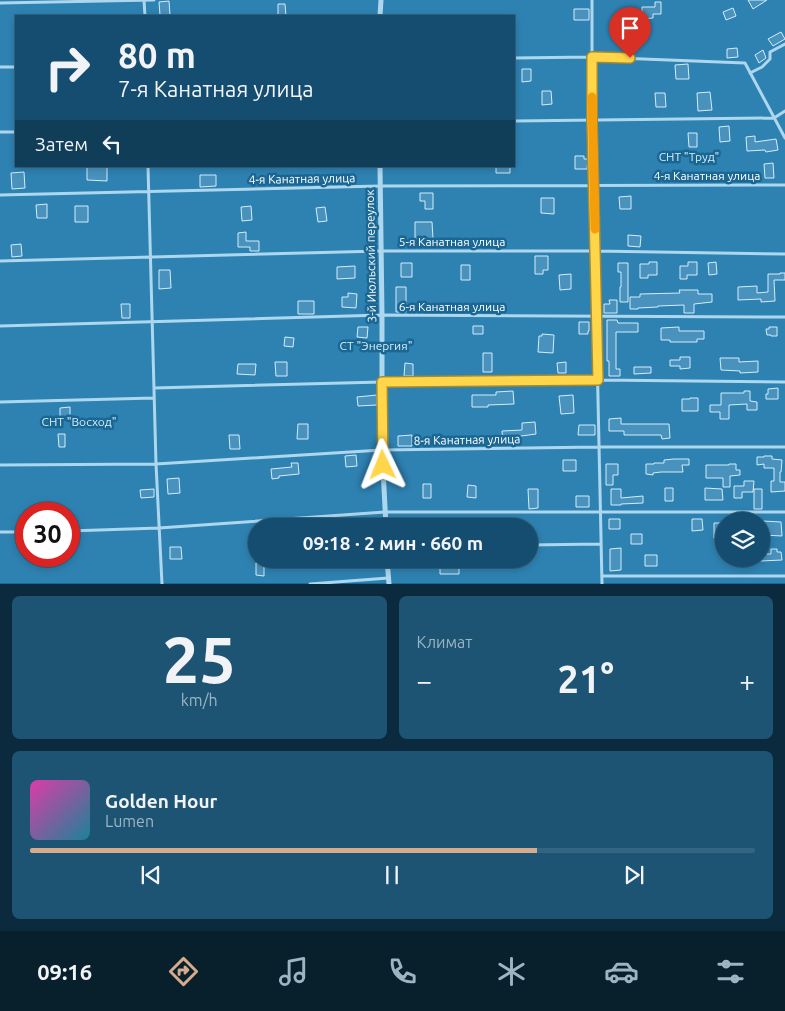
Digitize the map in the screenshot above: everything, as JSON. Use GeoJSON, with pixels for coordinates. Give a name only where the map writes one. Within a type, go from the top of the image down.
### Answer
{"type":"FeatureCollection","features":[{"type":"Feature","properties":{"kind":"street"},"geometry":{"type":"LineString","coordinates":[[380,15],[381,0]]}},
{"type":"Feature","properties":{"kind":"street","name":"3-й Июльский переулок"},"geometry":{"type":"LineString","coordinates":[[380,167],[382,450],[385,518]]}},
{"type":"Feature","properties":{"kind":"street"},"geometry":{"type":"LineString","coordinates":[[388,568],[389,581]]}},
{"type":"Feature","properties":{"kind":"lane"},"geometry":{"type":"LineString","coordinates":[[144,0],[145,15]]}},
{"type":"Feature","properties":{"kind":"lane"},"geometry":{"type":"LineString","coordinates":[[0,3],[154,0]]}},
{"type":"Feature","properties":{"kind":"lane"},"geometry":{"type":"LineString","coordinates":[[592,0],[592,120],[602,584]]}},
{"type":"Feature","properties":{"kind":"lane"},"geometry":{"type":"LineString","coordinates":[[750,73],[762,67],[770,59],[770,52],[785,44]]}},
{"type":"Feature","properties":{"kind":"lane"},"geometry":{"type":"LineString","coordinates":[[515,58],[592,57],[745,63],[785,138]]}},
{"type":"Feature","properties":{"kind":"lane"},"geometry":{"type":"LineString","coordinates":[[0,67],[15,67]]}},
{"type":"Feature","properties":{"kind":"lane"},"geometry":{"type":"LineString","coordinates":[[515,121],[774,118],[785,111]]}},
{"type":"Feature","properties":{"kind":"lane"},"geometry":{"type":"LineString","coordinates":[[0,132],[15,132]]}},
{"type":"Feature","properties":{"kind":"lane"},"geometry":{"type":"LineString","coordinates":[[148,167],[156,464],[162,584]]}},
{"type":"Feature","properties":{"kind":"lane","name":"4-я Канатная улица"},"geometry":{"type":"LineString","coordinates":[[0,194],[380,186],[785,185]]}},
{"type":"Feature","properties":{"kind":"lane","name":"5-я Канатная улица"},"geometry":{"type":"LineString","coordinates":[[0,261],[381,251],[595,251],[785,254]]}},
{"type":"Feature","properties":{"kind":"lane","name":"6-я Канатная улица"},"geometry":{"type":"LineString","coordinates":[[0,326],[382,316],[785,317]]}},
{"type":"Feature","properties":{"kind":"lane"},"geometry":{"type":"LineString","coordinates":[[154,388],[382,382],[598,380],[785,382]]}},
{"type":"Feature","properties":{"kind":"lane"},"geometry":{"type":"LineString","coordinates":[[0,402],[154,398]]}},
{"type":"Feature","properties":{"kind":"lane","name":"8-я Канатная улица"},"geometry":{"type":"LineString","coordinates":[[0,465],[156,464],[382,450],[785,447]]}},
{"type":"Feature","properties":{"kind":"lane"},"geometry":{"type":"LineString","coordinates":[[80,531],[159,528],[385,512],[785,512]]}},
{"type":"Feature","properties":{"kind":"lane"},"geometry":{"type":"LineString","coordinates":[[0,532],[15,532]]}},
{"type":"Feature","properties":{"kind":"lane"},"geometry":{"type":"LineString","coordinates":[[538,545],[601,544]]}},
{"type":"Feature","properties":{"kind":"lane"},"geometry":{"type":"LineString","coordinates":[[602,576],[785,576]]}},
{"type":"Feature","properties":{"kind":"lane"},"geometry":{"type":"LineString","coordinates":[[310,584],[389,581]]}},
{"type":"Feature","properties":{"kind":"green space"},"geometry":{"type":"Polygon","coordinates":[[[0,0],[785,0],[785,583],[0,583],[0,0]]]}},
{"type":"Feature","properties":{"kind":"building"},"geometry":{"type":"Polygon","coordinates":[[[748,0],[767,0],[753,9],[748,0]]]}},
{"type":"Feature","properties":{"kind":"building"},"geometry":{"type":"Polygon","coordinates":[[[169,1],[170,15],[160,15],[159,2],[169,1]]]}},
{"type":"Feature","properties":{"kind":"building"},"geometry":{"type":"Polygon","coordinates":[[[655,2],[661,2],[661,14],[653,14],[653,18],[642,19],[642,7],[655,7],[655,2]]]}},
{"type":"Feature","properties":{"kind":"building"},"geometry":{"type":"Polygon","coordinates":[[[278,4],[285,4],[286,15],[278,15],[278,4]]]}},
{"type":"Feature","properties":{"kind":"building"},"geometry":{"type":"Polygon","coordinates":[[[733,8],[736,16],[726,20],[723,12],[733,8]]]}},
{"type":"Feature","properties":{"kind":"building"},"geometry":{"type":"Polygon","coordinates":[[[574,9],[589,9],[589,20],[574,20],[574,9]]]}},
{"type":"Feature","properties":{"kind":"building"},"geometry":{"type":"Polygon","coordinates":[[[781,32],[785,39],[773,46],[768,39],[781,32]]]}},
{"type":"Feature","properties":{"kind":"building"},"geometry":{"type":"Polygon","coordinates":[[[737,48],[738,57],[727,58],[727,49],[737,48]]]}},
{"type":"Feature","properties":{"kind":"building"},"geometry":{"type":"Polygon","coordinates":[[[763,50],[766,58],[759,63],[755,55],[763,50]]]}},
{"type":"Feature","properties":{"kind":"building"},"geometry":{"type":"Polygon","coordinates":[[[688,64],[689,79],[676,79],[675,65],[688,64]]]}},
{"type":"Feature","properties":{"kind":"building"},"geometry":{"type":"Polygon","coordinates":[[[522,69],[531,69],[531,81],[522,82],[522,69]]]}},
{"type":"Feature","properties":{"kind":"building"},"geometry":{"type":"Polygon","coordinates":[[[542,91],[551,91],[552,104],[542,105],[542,91]]]}},
{"type":"Feature","properties":{"kind":"building"},"geometry":{"type":"Polygon","coordinates":[[[710,92],[712,110],[698,111],[697,93],[710,92]]]}},
{"type":"Feature","properties":{"kind":"building"},"geometry":{"type":"Polygon","coordinates":[[[655,93],[665,93],[666,107],[656,107],[655,93]]]}},
{"type":"Feature","properties":{"kind":"building"},"geometry":{"type":"Polygon","coordinates":[[[729,126],[730,141],[720,142],[719,127],[729,126]]]}},
{"type":"Feature","properties":{"kind":"building"},"geometry":{"type":"Polygon","coordinates":[[[688,133],[697,133],[697,147],[689,147],[688,133]]]}},
{"type":"Feature","properties":{"kind":"building"},"geometry":{"type":"Polygon","coordinates":[[[755,136],[755,142],[776,139],[778,150],[766,152],[765,150],[747,151],[746,137],[755,136]]]}},
{"type":"Feature","properties":{"kind":"building"},"geometry":{"type":"Polygon","coordinates":[[[575,156],[584,156],[584,159],[588,159],[587,169],[575,169],[575,156]]]}},
{"type":"Feature","properties":{"kind":"building"},"geometry":{"type":"Polygon","coordinates":[[[773,163],[774,178],[765,178],[764,164],[773,163]]]}},
{"type":"Feature","properties":{"kind":"building"},"geometry":{"type":"Polygon","coordinates":[[[87,167],[107,167],[107,181],[87,180],[87,167]]]}},
{"type":"Feature","properties":{"kind":"building"},"geometry":{"type":"Polygon","coordinates":[[[496,167],[510,167],[510,173],[496,173],[496,167]]]}},
{"type":"Feature","properties":{"kind":"building"},"geometry":{"type":"Polygon","coordinates":[[[24,172],[25,188],[12,189],[11,173],[24,172]]]}},
{"type":"Feature","properties":{"kind":"building"},"geometry":{"type":"Polygon","coordinates":[[[200,175],[216,175],[216,186],[200,187],[200,175]]]}},
{"type":"Feature","properties":{"kind":"building"},"geometry":{"type":"Polygon","coordinates":[[[420,193],[433,193],[433,209],[425,209],[425,201],[420,201],[420,193]]]}},
{"type":"Feature","properties":{"kind":"building"},"geometry":{"type":"Polygon","coordinates":[[[631,196],[631,209],[620,209],[619,197],[631,196]]]}},
{"type":"Feature","properties":{"kind":"building"},"geometry":{"type":"Polygon","coordinates":[[[541,198],[554,198],[554,214],[541,213],[541,198]]]}},
{"type":"Feature","properties":{"kind":"building"},"geometry":{"type":"Polygon","coordinates":[[[47,204],[47,218],[37,218],[36,205],[47,204]]]}},
{"type":"Feature","properties":{"kind":"building"},"geometry":{"type":"Polygon","coordinates":[[[75,206],[88,206],[88,222],[75,222],[75,206]]]}},
{"type":"Feature","properties":{"kind":"building"},"geometry":{"type":"Polygon","coordinates":[[[251,206],[252,220],[242,221],[241,207],[251,206]]]}},
{"type":"Feature","properties":{"kind":"building"},"geometry":{"type":"Polygon","coordinates":[[[325,207],[327,221],[318,222],[316,208],[325,207]]]}},
{"type":"Feature","properties":{"kind":"building"},"geometry":{"type":"Polygon","coordinates":[[[415,222],[432,222],[433,239],[415,239],[415,222]]]}},
{"type":"Feature","properties":{"kind":"building"},"geometry":{"type":"Polygon","coordinates":[[[246,232],[246,241],[259,241],[259,251],[250,251],[250,247],[238,247],[238,233],[246,232]]]}},
{"type":"Feature","properties":{"kind":"building"},"geometry":{"type":"Polygon","coordinates":[[[628,235],[641,236],[640,247],[628,246],[628,235]]]}},
{"type":"Feature","properties":{"kind":"building"},"geometry":{"type":"Polygon","coordinates":[[[21,244],[22,256],[12,257],[11,245],[21,244]]]}},
{"type":"Feature","properties":{"kind":"building"},"geometry":{"type":"Polygon","coordinates":[[[535,256],[548,256],[548,270],[543,270],[543,274],[535,274],[535,256]]]}},
{"type":"Feature","properties":{"kind":"building"},"geometry":{"type":"Polygon","coordinates":[[[649,262],[657,262],[657,275],[648,275],[648,278],[640,278],[640,264],[649,264],[649,262]]]}},
{"type":"Feature","properties":{"kind":"building"},"geometry":{"type":"Polygon","coordinates":[[[688,262],[697,262],[697,275],[687,275],[687,279],[680,279],[680,266],[688,266],[688,262]]]}},
{"type":"Feature","properties":{"kind":"building"},"geometry":{"type":"Polygon","coordinates":[[[716,262],[717,274],[709,275],[708,263],[716,262]]]}},
{"type":"Feature","properties":{"kind":"building"},"geometry":{"type":"Polygon","coordinates":[[[401,263],[412,263],[412,277],[401,277],[401,263]]]}},
{"type":"Feature","properties":{"kind":"building"},"geometry":{"type":"Polygon","coordinates":[[[618,263],[628,263],[628,302],[620,302],[621,272],[618,272],[618,263]]]}},
{"type":"Feature","properties":{"kind":"building"},"geometry":{"type":"Polygon","coordinates":[[[461,265],[470,265],[470,280],[461,280],[461,265]]]}},
{"type":"Feature","properties":{"kind":"building"},"geometry":{"type":"Polygon","coordinates":[[[355,266],[355,278],[337,279],[337,267],[355,266]]]}},
{"type":"Feature","properties":{"kind":"building"},"geometry":{"type":"Polygon","coordinates":[[[159,270],[170,270],[171,288],[159,289],[159,270]]]}},
{"type":"Feature","properties":{"kind":"building"},"geometry":{"type":"Polygon","coordinates":[[[785,273],[785,280],[774,280],[775,301],[761,302],[761,299],[738,300],[738,287],[757,286],[757,293],[768,292],[768,274],[785,273]]]}},
{"type":"Feature","properties":{"kind":"building"},"geometry":{"type":"Polygon","coordinates":[[[571,274],[571,289],[560,290],[559,275],[571,274]]]}},
{"type":"Feature","properties":{"kind":"building"},"geometry":{"type":"Polygon","coordinates":[[[396,287],[406,287],[406,312],[396,312],[396,287]]]}},
{"type":"Feature","properties":{"kind":"building"},"geometry":{"type":"Polygon","coordinates":[[[679,290],[698,290],[698,294],[712,294],[712,302],[694,304],[694,313],[684,313],[684,305],[630,309],[630,297],[640,297],[640,294],[680,293],[679,290]]]}},
{"type":"Feature","properties":{"kind":"building"},"geometry":{"type":"Polygon","coordinates":[[[348,293],[357,294],[356,308],[342,307],[342,297],[348,297],[348,293]]]}},
{"type":"Feature","properties":{"kind":"building"},"geometry":{"type":"Polygon","coordinates":[[[609,300],[617,300],[617,313],[604,313],[604,304],[610,304],[609,300]]]}},
{"type":"Feature","properties":{"kind":"building"},"geometry":{"type":"Polygon","coordinates":[[[298,301],[314,301],[314,314],[298,314],[298,301]]]}},
{"type":"Feature","properties":{"kind":"building"},"geometry":{"type":"Polygon","coordinates":[[[121,304],[130,304],[130,318],[122,318],[121,304]]]}},
{"type":"Feature","properties":{"kind":"building"},"geometry":{"type":"Polygon","coordinates":[[[607,320],[617,320],[618,323],[638,323],[638,332],[616,332],[616,369],[620,369],[620,376],[609,376],[607,320]]]}},
{"type":"Feature","properties":{"kind":"building"},"geometry":{"type":"Polygon","coordinates":[[[579,322],[589,322],[588,334],[579,334],[579,322]]]}},
{"type":"Feature","properties":{"kind":"building"},"geometry":{"type":"Polygon","coordinates":[[[473,326],[483,326],[483,334],[473,334],[473,326]]]}},
{"type":"Feature","properties":{"kind":"building"},"geometry":{"type":"Polygon","coordinates":[[[358,327],[368,327],[367,338],[357,337],[358,327]]]}},
{"type":"Feature","properties":{"kind":"building"},"geometry":{"type":"Polygon","coordinates":[[[679,327],[679,331],[704,331],[704,339],[697,339],[697,342],[661,340],[661,328],[679,327]]]}},
{"type":"Feature","properties":{"kind":"building"},"geometry":{"type":"Polygon","coordinates":[[[769,327],[777,327],[777,336],[767,335],[766,329],[769,329],[769,327]]]}},
{"type":"Feature","properties":{"kind":"building"},"geometry":{"type":"Polygon","coordinates":[[[542,334],[554,335],[553,353],[538,352],[539,336],[542,336],[542,334]]]}},
{"type":"Feature","properties":{"kind":"building"},"geometry":{"type":"Polygon","coordinates":[[[285,337],[294,338],[293,347],[284,346],[285,337]]]}},
{"type":"Feature","properties":{"kind":"building"},"geometry":{"type":"Polygon","coordinates":[[[483,353],[492,353],[492,372],[483,372],[483,353]]]}},
{"type":"Feature","properties":{"kind":"building"},"geometry":{"type":"Polygon","coordinates":[[[680,357],[690,357],[690,368],[680,369],[680,366],[670,366],[670,360],[680,360],[680,357]]]}},
{"type":"Feature","properties":{"kind":"building"},"geometry":{"type":"Polygon","coordinates":[[[720,358],[739,358],[739,362],[758,361],[758,372],[740,373],[740,371],[721,370],[720,358]]]}},
{"type":"Feature","properties":{"kind":"building"},"geometry":{"type":"Polygon","coordinates":[[[275,362],[287,362],[287,376],[276,376],[275,362]]]}},
{"type":"Feature","properties":{"kind":"building"},"geometry":{"type":"Polygon","coordinates":[[[566,362],[566,373],[558,373],[557,363],[566,362]]]}},
{"type":"Feature","properties":{"kind":"building"},"geometry":{"type":"Polygon","coordinates":[[[405,363],[413,364],[413,376],[404,376],[405,363]]]}},
{"type":"Feature","properties":{"kind":"building"},"geometry":{"type":"Polygon","coordinates":[[[238,364],[256,364],[255,375],[237,374],[238,364]]]}},
{"type":"Feature","properties":{"kind":"building"},"geometry":{"type":"Polygon","coordinates":[[[634,367],[651,367],[651,373],[634,374],[634,367]]]}},
{"type":"Feature","properties":{"kind":"building"},"geometry":{"type":"Polygon","coordinates":[[[778,388],[778,399],[766,399],[768,389],[778,388]]]}},
{"type":"Feature","properties":{"kind":"building"},"geometry":{"type":"Polygon","coordinates":[[[513,391],[514,404],[472,407],[472,395],[496,395],[496,392],[513,391]]]}},
{"type":"Feature","properties":{"kind":"building"},"geometry":{"type":"Polygon","coordinates":[[[744,391],[750,391],[750,401],[757,402],[757,410],[747,410],[747,404],[729,405],[729,419],[720,419],[720,412],[710,412],[710,405],[721,405],[721,393],[744,393],[744,391]]]}},
{"type":"Feature","properties":{"kind":"building"},"geometry":{"type":"Polygon","coordinates":[[[377,395],[377,405],[358,406],[357,397],[377,395]]]}},
{"type":"Feature","properties":{"kind":"building"},"geometry":{"type":"Polygon","coordinates":[[[573,395],[574,413],[561,414],[559,396],[573,395]]]}},
{"type":"Feature","properties":{"kind":"building"},"geometry":{"type":"Polygon","coordinates":[[[698,398],[698,411],[682,411],[682,399],[698,398]]]}},
{"type":"Feature","properties":{"kind":"building"},"geometry":{"type":"Polygon","coordinates":[[[70,407],[70,417],[60,418],[60,408],[70,407]]]}},
{"type":"Feature","properties":{"kind":"building"},"geometry":{"type":"Polygon","coordinates":[[[621,418],[621,424],[669,424],[670,438],[662,439],[661,435],[624,435],[624,431],[609,431],[609,419],[621,418]]]}},
{"type":"Feature","properties":{"kind":"building"},"geometry":{"type":"Polygon","coordinates":[[[535,422],[536,434],[514,437],[515,442],[503,443],[502,431],[522,430],[522,423],[535,422]]]}},
{"type":"Feature","properties":{"kind":"building"},"geometry":{"type":"Polygon","coordinates":[[[298,424],[308,424],[308,439],[297,439],[298,424]]]}},
{"type":"Feature","properties":{"kind":"building"},"geometry":{"type":"Polygon","coordinates":[[[579,425],[595,425],[595,435],[578,435],[579,425]]]}},
{"type":"Feature","properties":{"kind":"building"},"geometry":{"type":"Polygon","coordinates":[[[58,434],[65,434],[65,447],[59,447],[58,434]]]}},
{"type":"Feature","properties":{"kind":"building"},"geometry":{"type":"Polygon","coordinates":[[[229,435],[239,435],[240,449],[230,449],[229,435]]]}},
{"type":"Feature","properties":{"kind":"building"},"geometry":{"type":"Polygon","coordinates":[[[412,435],[412,446],[398,446],[398,436],[412,435]]]}},
{"type":"Feature","properties":{"kind":"building"},"geometry":{"type":"Polygon","coordinates":[[[356,455],[357,466],[346,467],[345,456],[356,455]]]}},
{"type":"Feature","properties":{"kind":"building"},"geometry":{"type":"Polygon","coordinates":[[[772,456],[772,459],[782,460],[780,482],[785,482],[785,491],[771,492],[771,481],[774,481],[774,468],[764,468],[764,464],[757,465],[757,457],[772,456]]]}},
{"type":"Feature","properties":{"kind":"building"},"geometry":{"type":"Polygon","coordinates":[[[689,459],[689,465],[682,465],[683,472],[646,474],[646,464],[664,463],[664,460],[689,459]]]}},
{"type":"Feature","properties":{"kind":"building"},"geometry":{"type":"Polygon","coordinates":[[[563,460],[576,460],[576,471],[563,471],[563,460]]]}},
{"type":"Feature","properties":{"kind":"building"},"geometry":{"type":"Polygon","coordinates":[[[291,463],[298,463],[299,474],[279,476],[279,478],[272,479],[271,469],[292,467],[291,463]]]}},
{"type":"Feature","properties":{"kind":"building"},"geometry":{"type":"Polygon","coordinates":[[[606,464],[618,464],[618,475],[613,475],[613,485],[606,485],[606,464]]]}},
{"type":"Feature","properties":{"kind":"building"},"geometry":{"type":"Polygon","coordinates":[[[736,464],[736,470],[740,470],[740,475],[730,476],[730,487],[723,487],[723,478],[706,478],[706,465],[736,464]]]}},
{"type":"Feature","properties":{"kind":"building"},"geometry":{"type":"Polygon","coordinates":[[[179,478],[180,493],[168,494],[167,479],[179,478]]]}},
{"type":"Feature","properties":{"kind":"building"},"geometry":{"type":"Polygon","coordinates":[[[744,481],[754,481],[753,492],[742,492],[742,498],[734,498],[734,486],[744,486],[744,481]]]}},
{"type":"Feature","properties":{"kind":"building"},"geometry":{"type":"Polygon","coordinates":[[[423,484],[431,484],[431,498],[423,498],[423,484]]]}},
{"type":"Feature","properties":{"kind":"building"},"geometry":{"type":"Polygon","coordinates":[[[468,485],[476,486],[476,498],[467,497],[468,485]]]}},
{"type":"Feature","properties":{"kind":"building"},"geometry":{"type":"Polygon","coordinates":[[[665,488],[673,488],[673,501],[665,501],[665,488]]]}},
{"type":"Feature","properties":{"kind":"building"},"geometry":{"type":"Polygon","coordinates":[[[705,488],[722,489],[723,500],[705,500],[705,488]]]}},
{"type":"Feature","properties":{"kind":"building"},"geometry":{"type":"Polygon","coordinates":[[[154,489],[154,497],[141,498],[140,490],[154,489]]]}},
{"type":"Feature","properties":{"kind":"building"},"geometry":{"type":"Polygon","coordinates":[[[528,489],[538,489],[538,508],[529,509],[528,489]]]}},
{"type":"Feature","properties":{"kind":"building"},"geometry":{"type":"Polygon","coordinates":[[[611,489],[621,489],[621,498],[643,496],[643,503],[611,505],[611,489]]]}},
{"type":"Feature","properties":{"kind":"building"},"geometry":{"type":"Polygon","coordinates":[[[754,489],[762,489],[762,509],[754,509],[754,489]]]}},
{"type":"Feature","properties":{"kind":"building"},"geometry":{"type":"Polygon","coordinates":[[[576,496],[589,496],[589,507],[576,507],[576,496]]]}},
{"type":"Feature","properties":{"kind":"building"},"geometry":{"type":"Polygon","coordinates":[[[609,519],[620,519],[620,529],[609,529],[609,519]]]}},
{"type":"Feature","properties":{"kind":"building"},"geometry":{"type":"Polygon","coordinates":[[[692,519],[702,519],[703,530],[692,531],[692,519]]]}},
{"type":"Feature","properties":{"kind":"building"},"geometry":{"type":"Polygon","coordinates":[[[770,521],[781,522],[782,536],[770,535],[770,521]]]}},
{"type":"Feature","properties":{"kind":"building"},"geometry":{"type":"Polygon","coordinates":[[[631,534],[642,534],[642,544],[631,544],[631,534]]]}},
{"type":"Feature","properties":{"kind":"building"},"geometry":{"type":"Polygon","coordinates":[[[170,547],[181,547],[182,559],[170,559],[170,547]]]}},
{"type":"Feature","properties":{"kind":"building"},"geometry":{"type":"Polygon","coordinates":[[[621,548],[621,570],[610,571],[610,549],[621,548]]]}},
{"type":"Feature","properties":{"kind":"building"},"geometry":{"type":"Polygon","coordinates":[[[771,549],[777,549],[777,552],[781,552],[782,560],[770,561],[771,549]]]}},
{"type":"Feature","properties":{"kind":"building"},"geometry":{"type":"Polygon","coordinates":[[[645,555],[657,555],[657,566],[645,566],[645,555]]]}},
{"type":"Feature","properties":{"kind":"building"},"geometry":{"type":"Polygon","coordinates":[[[256,568],[264,568],[264,576],[256,575],[256,568]]]}},
{"type":"Feature","properties":{"kind":"building"},"geometry":{"type":"Polygon","coordinates":[[[440,568],[459,568],[459,574],[440,574],[440,568]]]}},
{"type":"Feature","properties":{"kind":"slow traffic"},"geometry":{"type":"LineString","coordinates":[[592,97],[595,229]]}},
{"type":"Feature","properties":{"kind":"route"},"geometry":{"type":"LineString","coordinates":[[383,465],[382,382],[598,380],[592,57],[630,58]]}},
{"type":"Feature","properties":{"kind":"park label","name":"СНТ \"Труд\""},"geometry":{"type":"Point","coordinates":[689,157]}},
{"type":"Feature","properties":{"kind":"park label","name":"СТ \"Энергия\""},"geometry":{"type":"Point","coordinates":[376,346]}},
{"type":"Feature","properties":{"kind":"park label","name":"СНТ \"Восход\""},"geometry":{"type":"Point","coordinates":[79,422]}}]}
